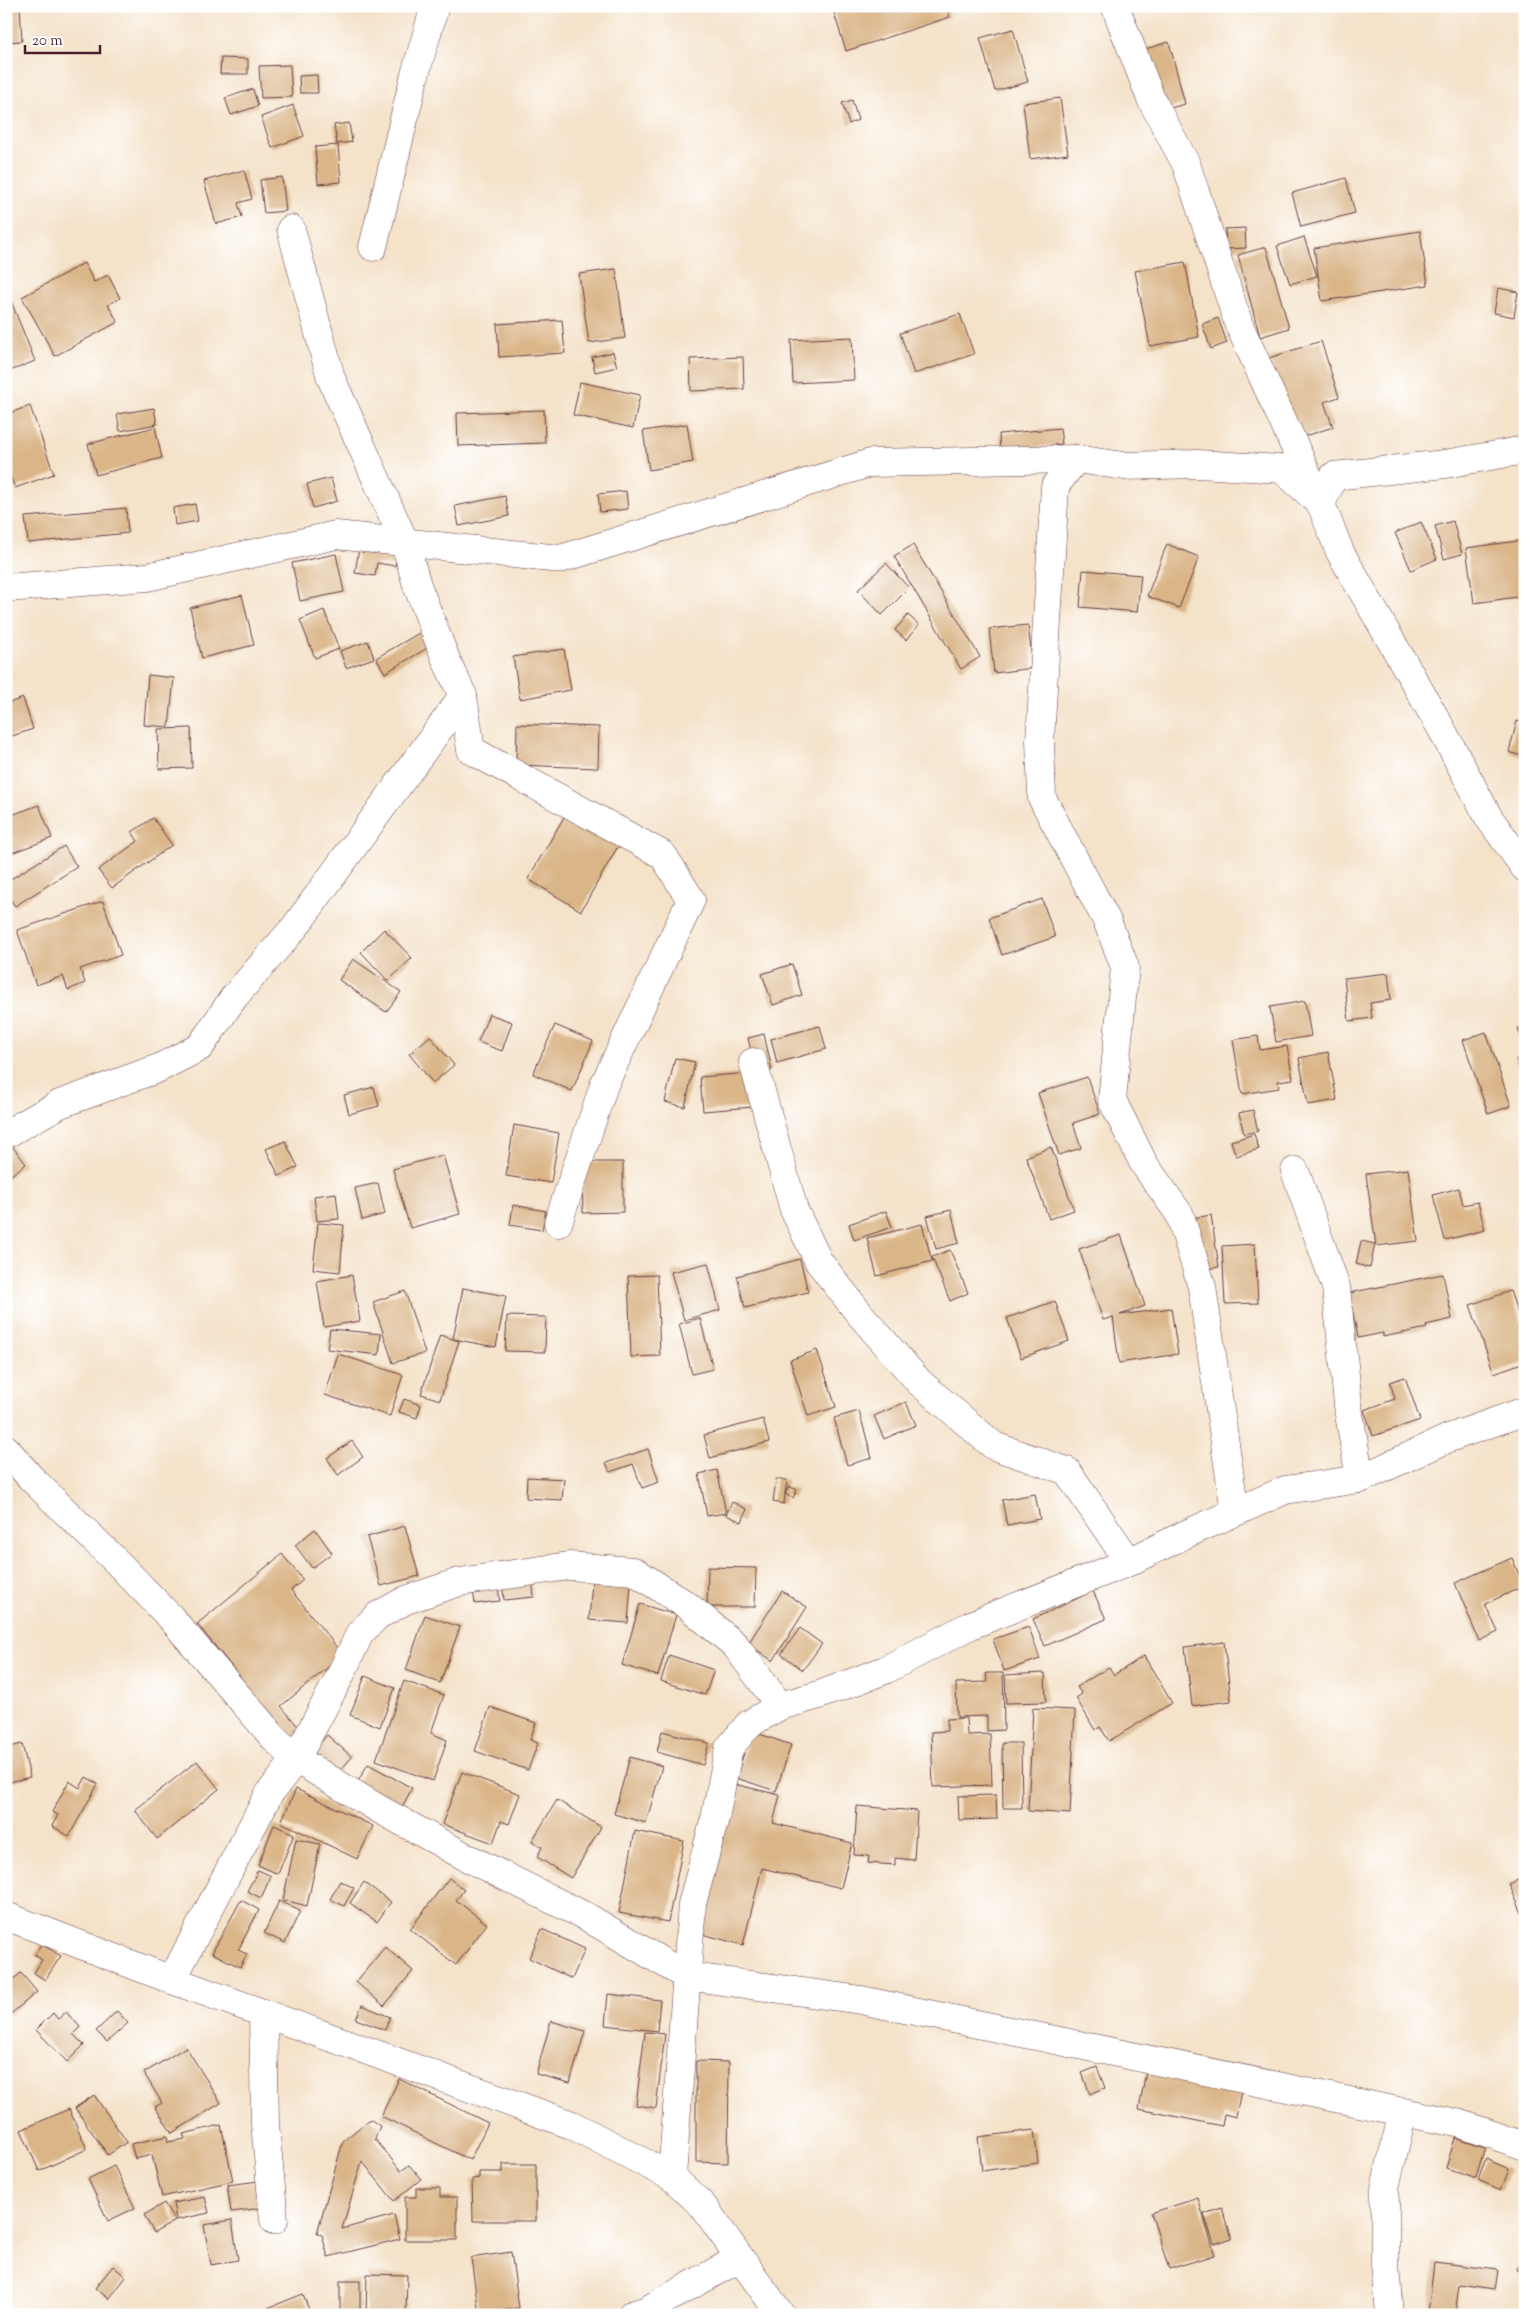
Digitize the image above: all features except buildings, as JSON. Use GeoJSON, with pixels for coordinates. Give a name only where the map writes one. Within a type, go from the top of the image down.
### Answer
{"type":"FeatureCollection","features":[{"type":"Feature","properties":{"kind":"street"},"geometry":{"type":"LineString","coordinates":[[373,247],[414,78],[435,6]]}},
{"type":"Feature","properties":{"kind":"street"},"geometry":{"type":"LineString","coordinates":[[1115,6],[1151,99],[1186,164],[1239,324],[1321,504],[1340,552],[1441,728],[1489,818],[1525,868]]}},
{"type":"Feature","properties":{"kind":"street"},"geometry":{"type":"LineString","coordinates":[[291,229],[331,378],[405,543],[416,586],[463,696],[471,750],[663,855],[691,900],[604,1085],[558,1223]]}},
{"type":"Feature","properties":{"kind":"street"},"geometry":{"type":"LineString","coordinates":[[1321,504],[1334,476],[1445,464],[1525,450]]}},
{"type":"Feature","properties":{"kind":"street"},"geometry":{"type":"LineString","coordinates":[[6,588],[147,577],[336,535],[560,558],[870,463],[1076,459],[1124,466],[1197,464],[1282,469],[1321,504]]}},
{"type":"Feature","properties":{"kind":"street"},"geometry":{"type":"LineString","coordinates":[[1076,459],[1055,486],[1040,740],[1042,798],[1107,921],[1125,966],[1112,1100],[1144,1164],[1180,1215],[1202,1287],[1235,1512]]}},
{"type":"Feature","properties":{"kind":"street"},"geometry":{"type":"LineString","coordinates":[[6,1134],[60,1104],[159,1068],[200,1047],[234,997],[296,928],[463,696]]}},
{"type":"Feature","properties":{"kind":"street"},"geometry":{"type":"LineString","coordinates":[[753,1062],[794,1210],[819,1262],[859,1314],[919,1382],[994,1446],[1067,1471],[1129,1562]]}},
{"type":"Feature","properties":{"kind":"street"},"geometry":{"type":"LineString","coordinates":[[1295,1171],[1336,1288],[1349,1414],[1360,1479]]}},
{"type":"Feature","properties":{"kind":"street"},"geometry":{"type":"LineString","coordinates":[[672,2178],[692,1904],[715,1818],[729,1748],[749,1724],[780,1706],[819,1695],[885,1670],[970,1626],[1129,1562],[1285,1490],[1360,1479],[1449,1438],[1525,1411]]}},
{"type":"Feature","properties":{"kind":"street"},"geometry":{"type":"LineString","coordinates":[[6,1449],[30,1477],[171,1618],[274,1738],[296,1759],[378,1810],[466,1857],[587,1917],[686,1976],[861,2000],[1461,2124],[1525,2146]]}},
{"type":"Feature","properties":{"kind":"street"},"geometry":{"type":"LineString","coordinates":[[172,1980],[269,1794],[296,1759],[340,1676],[360,1633],[377,1616],[406,1600],[459,1582],[569,1566],[634,1571],[688,1606],[735,1645],[780,1706]]}},
{"type":"Feature","properties":{"kind":"street"},"geometry":{"type":"LineString","coordinates":[[6,1916],[172,1980],[572,2125],[672,2178],[703,2206],[781,2315]]}},
{"type":"Feature","properties":{"kind":"street"},"geometry":{"type":"LineString","coordinates":[[263,2013],[265,2124],[274,2220]]}},
{"type":"Feature","properties":{"kind":"street"},"geometry":{"type":"LineString","coordinates":[[1388,2315],[1385,2264],[1385,2188],[1403,2112]]}},
{"type":"Feature","properties":{"kind":"street"},"geometry":{"type":"LineString","coordinates":[[631,2315],[647,2310],[740,2258]]}}]}
